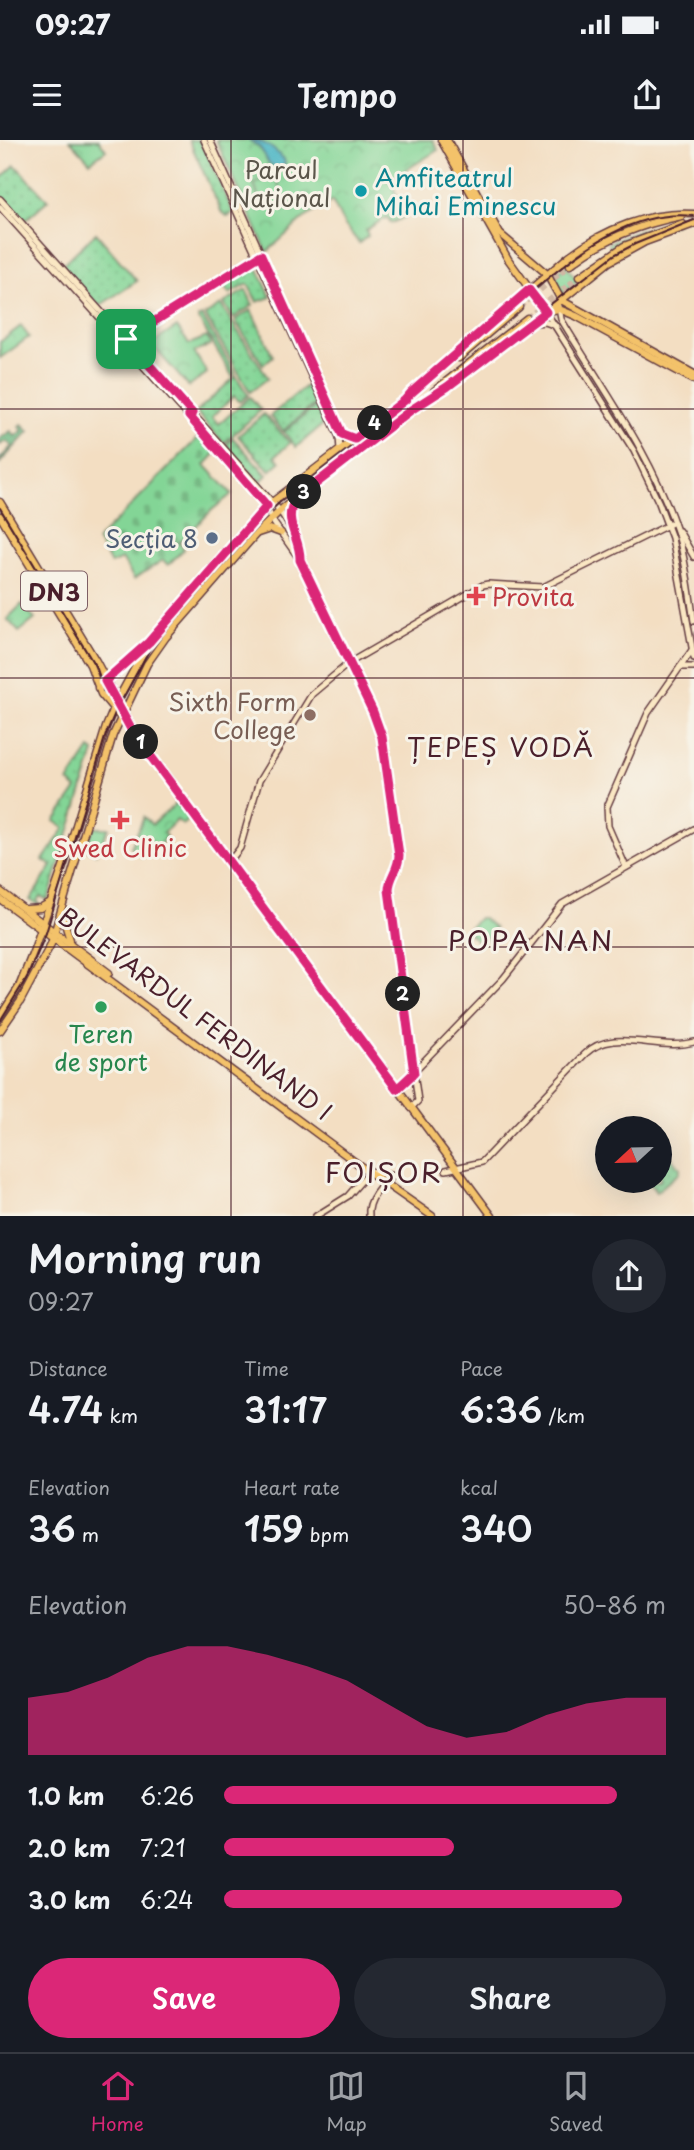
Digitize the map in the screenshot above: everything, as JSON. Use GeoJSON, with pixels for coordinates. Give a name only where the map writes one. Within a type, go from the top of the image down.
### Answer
{"type":"FeatureCollection","features":[{"type":"Feature","properties":{"kind":"main road"},"geometry":{"type":"LineString","coordinates":[[442,140],[498,243],[546,312]]}},
{"type":"Feature","properties":{"kind":"main road"},"geometry":{"type":"LineString","coordinates":[[447,140],[500,234],[547,274],[561,300],[694,374]]}},
{"type":"Feature","properties":{"kind":"main road"},"geometry":{"type":"LineString","coordinates":[[405,400],[547,274],[586,243],[618,228],[663,215],[694,214]]}},
{"type":"Feature","properties":{"kind":"main road"},"geometry":{"type":"LineString","coordinates":[[570,265],[596,247],[627,232],[662,220],[694,214]]}},
{"type":"Feature","properties":{"kind":"main road"},"geometry":{"type":"LineString","coordinates":[[579,277],[629,243],[674,226],[694,223]]}},
{"type":"Feature","properties":{"kind":"main road"},"geometry":{"type":"LineString","coordinates":[[0,1031],[20,1002],[55,935],[121,715],[155,651],[256,534],[273,510],[296,499],[618,255],[694,223]]}},
{"type":"Feature","properties":{"kind":"main road"},"geometry":{"type":"LineString","coordinates":[[98,688],[149,642],[273,510],[340,450],[519,307]]}},
{"type":"Feature","properties":{"kind":"main road"},"geometry":{"type":"LineString","coordinates":[[546,312],[559,309],[576,316],[694,380]]}},
{"type":"Feature","properties":{"kind":"main road"},"geometry":{"type":"LineString","coordinates":[[293,531],[289,513],[296,499]]}},
{"type":"Feature","properties":{"kind":"main road","name":"DN3"},"geometry":{"type":"LineString","coordinates":[[0,502],[101,672],[117,701],[121,715],[132,731],[397,1089],[414,1105],[421,1121],[492,1216]]}},
{"type":"Feature","properties":{"kind":"main road","name":"DN3"},"geometry":{"type":"LineString","coordinates":[[0,516],[90,665],[98,688],[113,710],[121,715]]}},
{"type":"Feature","properties":{"kind":"main road"},"geometry":{"type":"LineString","coordinates":[[256,534],[268,529],[281,533]]}},
{"type":"Feature","properties":{"kind":"main road"},"geometry":{"type":"LineString","coordinates":[[0,1017],[25,974],[43,926],[113,710],[149,642]]}},
{"type":"Feature","properties":{"kind":"main road"},"geometry":{"type":"LineString","coordinates":[[101,672],[113,675]]}},
{"type":"Feature","properties":{"kind":"main road"},"geometry":{"type":"LineString","coordinates":[[113,735],[128,732],[138,738]]}},
{"type":"Feature","properties":{"kind":"main road","name":"BULEVARDUL FERDINAND I"},"geometry":{"type":"LineString","coordinates":[[0,891],[26,909],[43,926]]}},
{"type":"Feature","properties":{"kind":"main road","name":"BULEVARDUL FERDINAND I"},"geometry":{"type":"LineString","coordinates":[[0,899],[43,926],[432,1216]]}},
{"type":"Feature","properties":{"kind":"main road"},"geometry":{"type":"LineString","coordinates":[[26,909],[36,909],[51,902]]}},
{"type":"Feature","properties":{"kind":"main road"},"geometry":{"type":"LineString","coordinates":[[44,958],[52,950],[69,946],[61,909]]}},
{"type":"Feature","properties":{"kind":"main road","name":"BULEVARDUL FERDINAND I"},"geometry":{"type":"LineString","coordinates":[[69,946],[144,1002]]}},
{"type":"Feature","properties":{"kind":"street"},"geometry":{"type":"LineString","coordinates":[[204,140],[218,165],[315,379],[339,437],[340,450]]}},
{"type":"Feature","properties":{"kind":"street"},"geometry":{"type":"LineString","coordinates":[[209,140],[218,165]]}},
{"type":"Feature","properties":{"kind":"street"},"geometry":{"type":"LineString","coordinates":[[0,199],[124,341]]}},
{"type":"Feature","properties":{"kind":"street"},"geometry":{"type":"LineString","coordinates":[[0,207],[191,415],[293,531],[300,544],[300,560]]}},
{"type":"Feature","properties":{"kind":"street"},"geometry":{"type":"LineString","coordinates":[[124,341],[259,256]]}},
{"type":"Feature","properties":{"kind":"street"},"geometry":{"type":"LineString","coordinates":[[561,300],[559,316],[645,458],[671,524],[694,658]]}},
{"type":"Feature","properties":{"kind":"street"},"geometry":{"type":"LineString","coordinates":[[546,312],[639,461],[671,524],[681,545],[694,621]]}},
{"type":"Feature","properties":{"kind":"street"},"geometry":{"type":"LineString","coordinates":[[530,321],[545,322],[558,328]]}},
{"type":"Feature","properties":{"kind":"street"},"geometry":{"type":"LineString","coordinates":[[315,379],[342,434],[355,439]]}},
{"type":"Feature","properties":{"kind":"street"},"geometry":{"type":"LineString","coordinates":[[273,510],[281,533],[300,560],[379,727],[399,855],[398,870],[391,880],[389,890],[414,1073],[414,1105]]}},
{"type":"Feature","properties":{"kind":"street"},"geometry":{"type":"LineString","coordinates":[[671,524],[694,557]]}},
{"type":"Feature","properties":{"kind":"street"},"geometry":{"type":"LineString","coordinates":[[229,862],[240,848],[261,777],[312,694],[349,663],[483,586],[543,587],[671,524]]}},
{"type":"Feature","properties":{"kind":"street"},"geometry":{"type":"LineString","coordinates":[[626,867],[608,826],[607,807],[648,713],[693,649]]}},
{"type":"Feature","properties":{"kind":"street"},"geometry":{"type":"LineString","coordinates":[[680,667],[694,667]]}},
{"type":"Feature","properties":{"kind":"street"},"geometry":{"type":"LineString","coordinates":[[397,1089],[503,979],[562,904],[694,829]]}},
{"type":"Feature","properties":{"kind":"street"},"geometry":{"type":"LineString","coordinates":[[446,1170],[482,1162],[596,1045],[610,1040],[673,1045],[694,1042]]}},
{"type":"Feature","properties":{"kind":"street"},"geometry":{"type":"LineString","coordinates":[[316,1216],[348,1196],[366,1169],[393,1177],[386,1181],[369,1212]]}},
{"type":"Feature","properties":{"kind":"green space"},"geometry":{"type":"Polygon","coordinates":[[[70,140],[99,140],[106,150],[90,162],[70,140]]]}},
{"type":"Feature","properties":{"kind":"green space"},"geometry":{"type":"Polygon","coordinates":[[[189,140],[201,140],[233,212],[228,217],[221,211],[189,140]]]}},
{"type":"Feature","properties":{"kind":"green space","name":"Parcul Național"},"geometry":{"type":"Polygon","coordinates":[[[216,140],[433,140],[438,150],[390,180],[406,217],[391,223],[387,217],[366,230],[368,236],[359,243],[344,224],[332,201],[303,219],[267,252],[216,140]]]}},
{"type":"Feature","properties":{"kind":"green space"},"geometry":{"type":"Polygon","coordinates":[[[15,165],[48,200],[23,222],[0,197],[0,179],[15,165]]]}},
{"type":"Feature","properties":{"kind":"green space"},"geometry":{"type":"Polygon","coordinates":[[[276,176],[283,197],[261,204],[254,184],[276,176]]]}},
{"type":"Feature","properties":{"kind":"green space"},"geometry":{"type":"Polygon","coordinates":[[[677,220],[677,223],[612,249],[608,243],[635,232],[677,220]]]}},
{"type":"Feature","properties":{"kind":"green space"},"geometry":{"type":"Polygon","coordinates":[[[96,233],[137,281],[99,306],[62,265],[96,233]]]}},
{"type":"Feature","properties":{"kind":"green space"},"geometry":{"type":"Polygon","coordinates":[[[254,261],[271,297],[257,302],[248,284],[229,294],[221,281],[254,261]]]}},
{"type":"Feature","properties":{"kind":"green space"},"geometry":{"type":"Polygon","coordinates":[[[566,266],[578,281],[562,294],[554,276],[566,266]]]}},
{"type":"Feature","properties":{"kind":"green space"},"geometry":{"type":"Polygon","coordinates":[[[246,290],[253,305],[233,318],[224,303],[246,290]]]}},
{"type":"Feature","properties":{"kind":"green space"},"geometry":{"type":"Polygon","coordinates":[[[221,305],[268,378],[250,392],[205,315],[221,305]]]}},
{"type":"Feature","properties":{"kind":"green space"},"geometry":{"type":"Polygon","coordinates":[[[251,310],[273,356],[263,365],[235,320],[251,310]]]}},
{"type":"Feature","properties":{"kind":"green space"},"geometry":{"type":"Polygon","coordinates":[[[202,316],[235,373],[232,376],[198,318],[202,316]]]}},
{"type":"Feature","properties":{"kind":"green space"},"geometry":{"type":"Polygon","coordinates":[[[21,326],[29,337],[0,358],[0,342],[21,326]]]}},
{"type":"Feature","properties":{"kind":"green space"},"geometry":{"type":"Polygon","coordinates":[[[177,327],[189,344],[207,337],[211,345],[194,352],[207,373],[189,387],[151,344],[177,327]]]}},
{"type":"Feature","properties":{"kind":"green space"},"geometry":{"type":"Polygon","coordinates":[[[236,376],[248,395],[240,402],[234,396],[212,417],[219,424],[250,397],[261,410],[224,443],[196,412],[236,376]]]}},
{"type":"Feature","properties":{"kind":"green space"},"geometry":{"type":"Polygon","coordinates":[[[308,384],[317,402],[283,431],[270,416],[308,384]]]}},
{"type":"Feature","properties":{"kind":"green space"},"geometry":{"type":"Polygon","coordinates":[[[318,404],[326,422],[296,447],[284,432],[318,404]]]}},
{"type":"Feature","properties":{"kind":"green space"},"geometry":{"type":"Polygon","coordinates":[[[264,414],[290,443],[275,456],[280,462],[270,471],[238,436],[264,414]]]}},
{"type":"Feature","properties":{"kind":"green space"},"geometry":{"type":"Polygon","coordinates":[[[22,424],[29,431],[0,463],[0,459],[12,446],[6,441],[0,445],[0,438],[11,431],[15,436],[22,431],[19,426],[22,424]]]}},
{"type":"Feature","properties":{"kind":"green space"},"geometry":{"type":"Polygon","coordinates":[[[200,436],[216,453],[205,465],[232,494],[179,543],[184,549],[168,565],[163,560],[134,579],[122,559],[111,564],[97,540],[200,436]]]}},
{"type":"Feature","properties":{"kind":"green space"},"geometry":{"type":"Polygon","coordinates":[[[233,438],[267,475],[260,482],[226,445],[233,438]]]}},
{"type":"Feature","properties":{"kind":"green space"},"geometry":{"type":"Polygon","coordinates":[[[22,604],[35,619],[19,632],[7,619],[22,604]]]}},
{"type":"Feature","properties":{"kind":"green space"},"geometry":{"type":"Polygon","coordinates":[[[90,749],[94,752],[48,900],[40,896],[38,905],[30,900],[52,866],[43,860],[65,828],[55,821],[77,789],[68,782],[90,749]]]}},
{"type":"Feature","properties":{"kind":"green space"},"geometry":{"type":"Polygon","coordinates":[[[179,801],[191,817],[183,825],[177,820],[163,833],[166,836],[155,852],[150,848],[142,857],[131,847],[144,817],[152,825],[179,801]]]}},
{"type":"Feature","properties":{"kind":"green space"},"geometry":{"type":"Polygon","coordinates":[[[93,828],[109,828],[96,854],[86,849],[93,828]]]}},
{"type":"Feature","properties":{"kind":"green space"},"geometry":{"type":"Polygon","coordinates":[[[479,918],[483,918],[495,928],[481,944],[466,931],[479,918]]]}},
{"type":"Feature","properties":{"kind":"green space"},"geometry":{"type":"Polygon","coordinates":[[[672,1158],[680,1167],[679,1173],[672,1179],[672,1158]]]}},
{"type":"Feature","properties":{"kind":"water"},"geometry":{"type":"Polygon","coordinates":[[[249,140],[268,146],[284,159],[285,164],[278,168],[271,165],[262,150],[249,140]]]}},
{"type":"Feature","properties":{"kind":"tunnel"},"geometry":{"type":"LineString","coordinates":[[519,307],[570,265]]}},
{"type":"Feature","properties":{"kind":"tunnel"},"geometry":{"type":"LineString","coordinates":[[527,318],[579,277]]}},
{"type":"Feature","properties":{"kind":"tram line"},"geometry":{"type":"LineString","coordinates":[[0,1021],[29,974],[46,933],[106,734],[115,713],[151,647],[248,532],[279,503],[396,413],[492,324],[590,246],[649,219],[694,216]]}},
{"type":"Feature","properties":{"kind":"tram line"},"geometry":{"type":"LineString","coordinates":[[406,408],[449,383],[614,255],[694,220]]}},
{"type":"Feature","properties":{"kind":"tram line"},"geometry":{"type":"LineString","coordinates":[[0,508],[97,669],[104,690],[114,700],[124,698]]}},
{"type":"Feature","properties":{"kind":"tram line"},"geometry":{"type":"LineString","coordinates":[[103,691],[106,679],[118,676]]}},
{"type":"Feature","properties":{"kind":"place","name":"Amfiteatrul Mihai Eminescu"},"geometry":{"type":"Point","coordinates":[361,191]}},
{"type":"Feature","properties":{"kind":"place","name":"Secția 8"},"geometry":{"type":"Point","coordinates":[212,538]}},
{"type":"Feature","properties":{"kind":"place","name":"Provita"},"geometry":{"type":"Point","coordinates":[476,596]}},
{"type":"Feature","properties":{"kind":"place","name":"Sixth Form College"},"geometry":{"type":"Point","coordinates":[310,715]}},
{"type":"Feature","properties":{"kind":"place","name":"Swed Clinic"},"geometry":{"type":"Point","coordinates":[120,820]}},
{"type":"Feature","properties":{"kind":"place","name":"Teren de sport"},"geometry":{"type":"Point","coordinates":[101,1007]}},
{"type":"Feature","properties":{"kind":"district","name":"ȚEPEȘ VODĂ"},"geometry":{"type":"Point","coordinates":[501,746]}},
{"type":"Feature","properties":{"kind":"district","name":"POPA NAN"},"geometry":{"type":"Point","coordinates":[531,939]}},
{"type":"Feature","properties":{"kind":"district","name":"FOIȘOR"},"geometry":{"type":"Point","coordinates":[384,1171]}},
{"type":"Feature","properties":{"kind":"route"},"geometry":{"type":"LineString","coordinates":[[261,255],[342,434],[355,439],[405,400],[529,290],[546,312],[447,387],[411,410],[296,499],[290,510],[293,531],[300,544],[300,560],[373,712],[382,737],[399,855],[398,870],[391,880],[389,890],[414,1073],[397,1089],[132,731],[105,681],[149,642],[267,506],[189,416],[192,413],[126,339],[261,255]]}}]}
